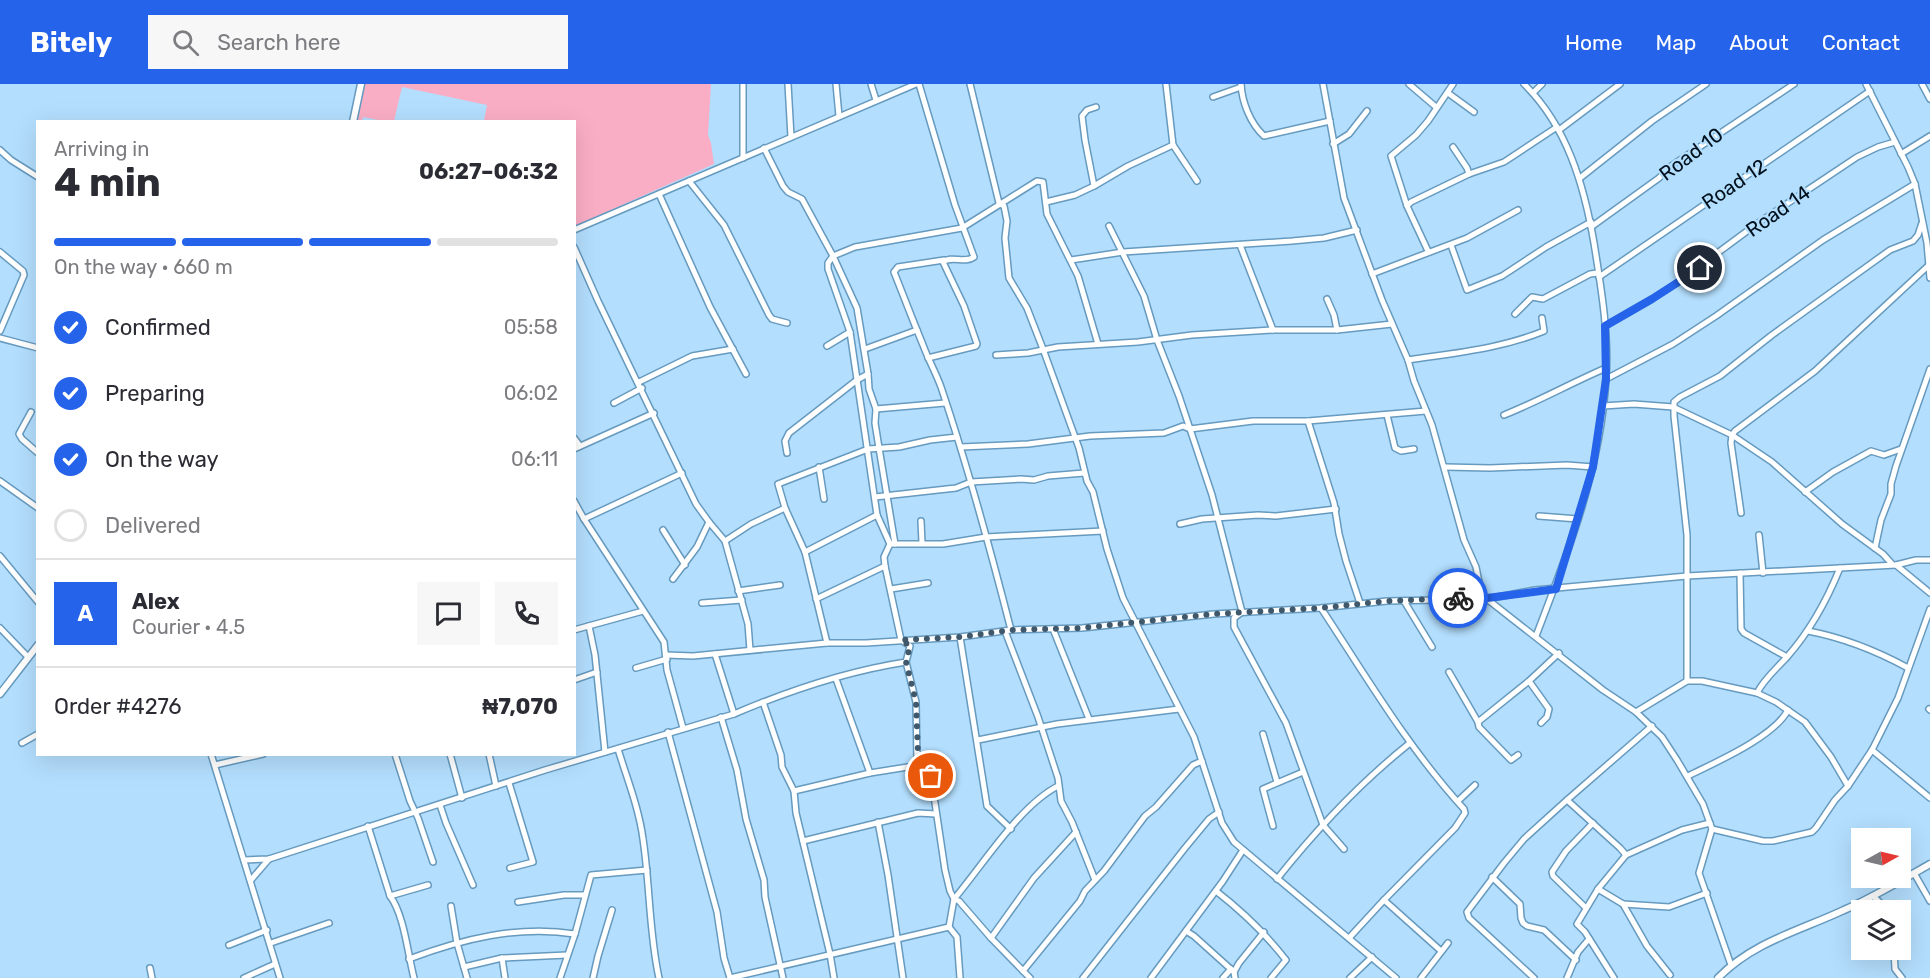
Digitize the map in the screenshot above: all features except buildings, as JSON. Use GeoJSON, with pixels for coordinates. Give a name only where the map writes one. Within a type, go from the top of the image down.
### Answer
{"type":"FeatureCollection","features":[{"type":"Feature","properties":{"kind":"street"},"geometry":{"type":"LineString","coordinates":[[353,120],[361,84]]}},
{"type":"Feature","properties":{"kind":"street"},"geometry":{"type":"LineString","coordinates":[[743,84],[743,158]]}},
{"type":"Feature","properties":{"kind":"street"},"geometry":{"type":"LineString","coordinates":[[788,84],[791,137]]}},
{"type":"Feature","properties":{"kind":"street"},"geometry":{"type":"LineString","coordinates":[[836,84],[839,116]]}},
{"type":"Feature","properties":{"kind":"street"},"geometry":{"type":"LineString","coordinates":[[871,84],[876,100]]}},
{"type":"Feature","properties":{"kind":"street"},"geometry":{"type":"LineString","coordinates":[[576,229],[917,84],[973,258],[898,267],[894,272],[942,389],[996,567],[1008,630],[1058,778],[1061,801],[1095,880]]}},
{"type":"Feature","properties":{"kind":"street"},"geometry":{"type":"LineString","coordinates":[[970,84],[999,203],[1004,206],[1007,222],[1005,238],[1009,278],[1027,308],[1044,349],[1075,438],[1084,473],[1093,492],[1124,598],[1194,737],[1228,835],[1396,978]]}},
{"type":"Feature","properties":{"kind":"street"},"geometry":{"type":"LineString","coordinates":[[1166,84],[1173,145],[1197,181]]}},
{"type":"Feature","properties":{"kind":"street"},"geometry":{"type":"LineString","coordinates":[[1323,84],[1344,198],[1426,411],[1445,467],[1464,540],[1476,567],[1485,598],[1603,690],[1636,712],[1662,737],[1688,776],[1703,804],[1711,826],[1699,873],[1731,965]]}},
{"type":"Feature","properties":{"kind":"street"},"geometry":{"type":"LineString","coordinates":[[1408,84],[1436,107]]}},
{"type":"Feature","properties":{"kind":"street"},"geometry":{"type":"LineString","coordinates":[[1428,251],[1391,156],[1416,135],[1453,84]]}},
{"type":"Feature","properties":{"kind":"street"},"geometry":{"type":"LineString","coordinates":[[1524,84],[1558,129],[1580,178],[1591,225],[1605,326],[1606,368],[1603,406],[1593,467],[1556,589],[1536,636]]}},
{"type":"Feature","properties":{"kind":"street"},"geometry":{"type":"LineString","coordinates":[[1533,93],[1542,84]]}},
{"type":"Feature","properties":{"kind":"street"},"geometry":{"type":"LineString","coordinates":[[1408,203],[1469,174],[1504,162],[1558,129],[1620,84]]}},
{"type":"Feature","properties":{"kind":"street"},"geometry":{"type":"LineString","coordinates":[[1580,178],[1635,134],[1706,84]]}},
{"type":"Feature","properties":{"kind":"street","name":"Road 10"},"geometry":{"type":"LineString","coordinates":[[1451,245],[1467,290],[1502,276],[1546,247],[1591,225],[1659,178],[1671,165],[1794,84]]}},
{"type":"Feature","properties":{"kind":"street"},"geometry":{"type":"LineString","coordinates":[[1866,84],[1915,184],[1930,278]]}},
{"type":"Feature","properties":{"kind":"street"},"geometry":{"type":"LineString","coordinates":[[1922,84],[1930,99]]}},
{"type":"Feature","properties":{"kind":"street"},"geometry":{"type":"LineString","coordinates":[[1213,97],[1241,85],[1244,104],[1258,131],[1264,136],[1330,121]]}},
{"type":"Feature","properties":{"kind":"street","name":"Road 12"},"geometry":{"type":"LineString","coordinates":[[1515,314],[1522,304],[1532,297],[1543,299],[1590,274],[1598,275],[1870,91]]}},
{"type":"Feature","properties":{"kind":"street"},"geometry":{"type":"LineString","coordinates":[[1448,93],[1474,112]]}},
{"type":"Feature","properties":{"kind":"street"},"geometry":{"type":"LineString","coordinates":[[1094,186],[1082,116],[1087,110],[1096,107]]}},
{"type":"Feature","properties":{"kind":"street"},"geometry":{"type":"LineString","coordinates":[[1334,144],[1349,134],[1367,111]]}},
{"type":"Feature","properties":{"kind":"street"},"geometry":{"type":"LineString","coordinates":[[1901,154],[1930,136]]}},
{"type":"Feature","properties":{"kind":"street","name":"Road 14"},"geometry":{"type":"LineString","coordinates":[[1605,326],[1705,265],[1712,257],[1758,223],[1857,157],[1895,142]]}},
{"type":"Feature","properties":{"kind":"street"},"geometry":{"type":"LineString","coordinates":[[1046,202],[1075,195],[1173,145]]}},
{"type":"Feature","properties":{"kind":"street"},"geometry":{"type":"LineString","coordinates":[[1453,147],[1469,174]]}},
{"type":"Feature","properties":{"kind":"street"},"geometry":{"type":"LineString","coordinates":[[764,148],[783,186],[788,192],[802,199],[833,256],[857,308],[865,349],[869,389],[876,409],[875,423],[893,544],[884,557],[885,566],[901,640],[910,646],[906,662],[916,702],[918,754],[917,763],[914,766],[870,773],[794,791]]}},
{"type":"Feature","properties":{"kind":"street"},"geometry":{"type":"LineString","coordinates":[[0,150],[36,176]]}},
{"type":"Feature","properties":{"kind":"street"},"geometry":{"type":"LineString","coordinates":[[893,544],[877,515],[850,332],[828,269],[828,263],[833,256],[855,247],[962,228],[1039,180],[1043,182],[1049,221],[1083,287],[1098,344]]}},
{"type":"Feature","properties":{"kind":"street"},"geometry":{"type":"LineString","coordinates":[[689,182],[724,225],[769,315],[772,319],[787,323]]}},
{"type":"Feature","properties":{"kind":"street"},"geometry":{"type":"LineString","coordinates":[[1606,379],[1672,344],[1716,316],[1823,240],[1915,184]]}},
{"type":"Feature","properties":{"kind":"street"},"geometry":{"type":"LineString","coordinates":[[658,194],[710,307],[746,374]]}},
{"type":"Feature","properties":{"kind":"street"},"geometry":{"type":"LineString","coordinates":[[1372,274],[1428,251],[1451,245],[1518,210]]}},
{"type":"Feature","properties":{"kind":"street"},"geometry":{"type":"LineString","coordinates":[[1922,225],[1930,227]]}},
{"type":"Feature","properties":{"kind":"street"},"geometry":{"type":"LineString","coordinates":[[1687,681],[1687,535],[1673,407],[1676,399],[1720,376],[1854,274],[1890,250],[1913,241],[1922,225]]}},
{"type":"Feature","properties":{"kind":"street"},"geometry":{"type":"LineString","coordinates":[[1109,226],[1144,296],[1157,340],[1190,429],[1212,495],[1242,612]]}},
{"type":"Feature","properties":{"kind":"street"},"geometry":{"type":"LineString","coordinates":[[1071,260],[1123,252],[1324,238],[1357,230]]}},
{"type":"Feature","properties":{"kind":"street"},"geometry":{"type":"LineString","coordinates":[[1240,245],[1273,330]]}},
{"type":"Feature","properties":{"kind":"street"},"geometry":{"type":"LineString","coordinates":[[0,252],[23,271],[24,275],[0,331]]}},
{"type":"Feature","properties":{"kind":"street"},"geometry":{"type":"LineString","coordinates":[[576,252],[696,504],[725,541],[742,600],[750,650]]}},
{"type":"Feature","properties":{"kind":"street"},"geometry":{"type":"LineString","coordinates":[[928,358],[977,344],[963,306],[944,266],[944,260]]}},
{"type":"Feature","properties":{"kind":"street"},"geometry":{"type":"LineString","coordinates":[[1741,513],[1731,435],[1815,371],[1928,266]]}},
{"type":"Feature","properties":{"kind":"street"},"geometry":{"type":"LineString","coordinates":[[1327,299],[1337,330]]}},
{"type":"Feature","properties":{"kind":"street"},"geometry":{"type":"LineString","coordinates":[[1408,360],[1485,349],[1514,342],[1544,331],[1542,318]]}},
{"type":"Feature","properties":{"kind":"street"},"geometry":{"type":"LineString","coordinates":[[996,355],[1192,335],[1273,330],[1337,330],[1392,324]]}},
{"type":"Feature","properties":{"kind":"street"},"geometry":{"type":"LineString","coordinates":[[865,349],[916,330]]}},
{"type":"Feature","properties":{"kind":"street"},"geometry":{"type":"LineString","coordinates":[[827,346],[850,332]]}},
{"type":"Feature","properties":{"kind":"street"},"geometry":{"type":"LineString","coordinates":[[0,338],[36,347]]}},
{"type":"Feature","properties":{"kind":"street"},"geometry":{"type":"LineString","coordinates":[[614,403],[640,385],[692,356],[733,349]]}},
{"type":"Feature","properties":{"kind":"street"},"geometry":{"type":"LineString","coordinates":[[1504,416],[1606,368]]}},
{"type":"Feature","properties":{"kind":"street"},"geometry":{"type":"LineString","coordinates":[[1875,548],[1901,449],[1930,369]]}},
{"type":"Feature","properties":{"kind":"street"},"geometry":{"type":"LineString","coordinates":[[787,453],[785,441],[789,433],[867,374]]}},
{"type":"Feature","properties":{"kind":"street"},"geometry":{"type":"LineString","coordinates":[[876,409],[945,403]]}},
{"type":"Feature","properties":{"kind":"street"},"geometry":{"type":"LineString","coordinates":[[1603,406],[1634,404],[1673,407],[1731,435],[1772,462],[1842,524],[1930,592]]}},
{"type":"Feature","properties":{"kind":"street"},"geometry":{"type":"LineString","coordinates":[[961,447],[1028,444],[1075,438],[1164,432],[1183,426],[1190,429],[1253,422],[1308,421],[1426,411]]}},
{"type":"Feature","properties":{"kind":"street"},"geometry":{"type":"LineString","coordinates":[[31,412],[19,434],[36,451]]}},
{"type":"Feature","properties":{"kind":"street"},"geometry":{"type":"LineString","coordinates":[[577,448],[654,413]]}},
{"type":"Feature","properties":{"kind":"street"},"geometry":{"type":"LineString","coordinates":[[1387,415],[1395,448],[1401,451],[1414,449]]}},
{"type":"Feature","properties":{"kind":"street"},"geometry":{"type":"LineString","coordinates":[[1308,421],[1336,509],[1346,561],[1360,603]]}},
{"type":"Feature","properties":{"kind":"street"},"geometry":{"type":"LineString","coordinates":[[827,644],[805,552],[784,508],[778,484],[868,449],[900,447],[957,436]]}},
{"type":"Feature","properties":{"kind":"street"},"geometry":{"type":"LineString","coordinates":[[1805,492],[1833,472],[1871,451],[1884,455],[1901,449]]}},
{"type":"Feature","properties":{"kind":"street"},"geometry":{"type":"LineString","coordinates":[[1445,467],[1458,469],[1567,465],[1593,467]]}},
{"type":"Feature","properties":{"kind":"street"},"geometry":{"type":"LineString","coordinates":[[819,467],[824,499]]}},
{"type":"Feature","properties":{"kind":"street"},"geometry":{"type":"LineString","coordinates":[[584,519],[682,473]]}},
{"type":"Feature","properties":{"kind":"street"},"geometry":{"type":"LineString","coordinates":[[875,497],[957,488],[971,482],[1034,480],[1048,476],[1084,473]]}},
{"type":"Feature","properties":{"kind":"street"},"geometry":{"type":"LineString","coordinates":[[0,481],[36,507]]}},
{"type":"Feature","properties":{"kind":"street"},"geometry":{"type":"LineString","coordinates":[[576,506],[664,642],[667,670],[683,728]]}},
{"type":"Feature","properties":{"kind":"street"},"geometry":{"type":"LineString","coordinates":[[725,541],[751,524],[784,508]]}},
{"type":"Feature","properties":{"kind":"street"},"geometry":{"type":"LineString","coordinates":[[1180,524],[1202,519],[1276,516],[1336,509]]}},
{"type":"Feature","properties":{"kind":"street"},"geometry":{"type":"LineString","coordinates":[[805,552],[877,515]]}},
{"type":"Feature","properties":{"kind":"street"},"geometry":{"type":"LineString","coordinates":[[1539,516],[1578,519]]}},
{"type":"Feature","properties":{"kind":"street"},"geometry":{"type":"LineString","coordinates":[[921,521],[922,543]]}},
{"type":"Feature","properties":{"kind":"street"},"geometry":{"type":"LineString","coordinates":[[673,579],[697,548],[709,522]]}},
{"type":"Feature","properties":{"kind":"street"},"geometry":{"type":"LineString","coordinates":[[663,530],[685,565]]}},
{"type":"Feature","properties":{"kind":"street"},"geometry":{"type":"LineString","coordinates":[[893,544],[943,544],[987,537],[1103,531]]}},
{"type":"Feature","properties":{"kind":"street"},"geometry":{"type":"LineString","coordinates":[[1759,535],[1763,573]]}},
{"type":"Feature","properties":{"kind":"street"},"geometry":{"type":"LineString","coordinates":[[0,556],[36,600]]}},
{"type":"Feature","properties":{"kind":"street"},"geometry":{"type":"LineString","coordinates":[[636,668],[666,657],[827,644],[960,637],[1008,630],[1136,623],[1360,603],[1485,598],[1687,576],[1894,565],[1916,560],[1930,560]]}},
{"type":"Feature","properties":{"kind":"street"},"geometry":{"type":"LineString","coordinates":[[816,599],[885,566]]}},
{"type":"Feature","properties":{"kind":"street"},"geometry":{"type":"LineString","coordinates":[[1757,693],[1762,684],[1808,631],[1830,593],[1840,568]]}},
{"type":"Feature","properties":{"kind":"street"},"geometry":{"type":"LineString","coordinates":[[1740,573],[1741,629],[1744,633],[1787,657]]}},
{"type":"Feature","properties":{"kind":"street"},"geometry":{"type":"LineString","coordinates":[[891,589],[928,583]]}},
{"type":"Feature","properties":{"kind":"street"},"geometry":{"type":"LineString","coordinates":[[738,591],[780,585]]}},
{"type":"Feature","properties":{"kind":"street"},"geometry":{"type":"LineString","coordinates":[[702,603],[742,600]]}},
{"type":"Feature","properties":{"kind":"street"},"geometry":{"type":"LineString","coordinates":[[1404,601],[1432,647]]}},
{"type":"Feature","properties":{"kind":"street"},"geometry":{"type":"LineString","coordinates":[[1321,608],[1410,743],[1435,777],[1464,808],[1465,813],[1455,828],[1349,938]]}},
{"type":"Feature","properties":{"kind":"street"},"geometry":{"type":"LineString","coordinates":[[1614,978],[1578,924],[1585,908],[1598,889],[1626,855],[1682,830],[1711,826],[1763,841],[1773,841],[1812,832],[1821,823],[1872,750],[1898,698],[1930,609]]}},
{"type":"Feature","properties":{"kind":"street"},"geometry":{"type":"LineString","coordinates":[[576,629],[643,611]]}},
{"type":"Feature","properties":{"kind":"street"},"geometry":{"type":"LineString","coordinates":[[1242,612],[1234,618],[1234,627],[1286,723],[1323,825],[1344,849]]}},
{"type":"Feature","properties":{"kind":"street"},"geometry":{"type":"LineString","coordinates":[[589,626],[597,672],[605,752]]}},
{"type":"Feature","properties":{"kind":"street"},"geometry":{"type":"LineString","coordinates":[[0,628],[28,657]]}},
{"type":"Feature","properties":{"kind":"street"},"geometry":{"type":"LineString","coordinates":[[1053,629],[1089,719]]}},
{"type":"Feature","properties":{"kind":"street"},"geometry":{"type":"LineString","coordinates":[[1808,631],[1838,636],[1860,644],[1908,668]]}},
{"type":"Feature","properties":{"kind":"street"},"geometry":{"type":"LineString","coordinates":[[960,637],[987,806],[1011,829]]}},
{"type":"Feature","properties":{"kind":"street"},"geometry":{"type":"LineString","coordinates":[[0,693],[36,647]]}},
{"type":"Feature","properties":{"kind":"street"},"geometry":{"type":"LineString","coordinates":[[715,654],[734,714]]}},
{"type":"Feature","properties":{"kind":"street"},"geometry":{"type":"LineString","coordinates":[[1478,722],[1559,654]]}},
{"type":"Feature","properties":{"kind":"street"},"geometry":{"type":"LineString","coordinates":[[244,860],[269,859],[668,732],[734,714],[763,702],[836,679],[906,662]]}},
{"type":"Feature","properties":{"kind":"street"},"geometry":{"type":"LineString","coordinates":[[576,679],[597,672]]}},
{"type":"Feature","properties":{"kind":"street"},"geometry":{"type":"LineString","coordinates":[[1449,672],[1479,727],[1511,760],[1518,755]]}},
{"type":"Feature","properties":{"kind":"street"},"geometry":{"type":"LineString","coordinates":[[836,679],[870,773]]}},
{"type":"Feature","properties":{"kind":"street"},"geometry":{"type":"LineString","coordinates":[[1529,681],[1549,709],[1541,723]]}},
{"type":"Feature","properties":{"kind":"street"},"geometry":{"type":"LineString","coordinates":[[1636,712],[1687,681],[1702,681],[1757,693],[1805,722],[1848,786]]}},
{"type":"Feature","properties":{"kind":"street"},"geometry":{"type":"LineString","coordinates":[[763,702],[782,755],[782,767],[794,791],[796,813],[834,978]]}},
{"type":"Feature","properties":{"kind":"street"},"geometry":{"type":"LineString","coordinates":[[978,740],[1089,719],[1179,709]]}},
{"type":"Feature","properties":{"kind":"street"},"geometry":{"type":"LineString","coordinates":[[1688,776],[1750,743],[1784,719],[1788,710]]}},
{"type":"Feature","properties":{"kind":"street"},"geometry":{"type":"LineString","coordinates":[[721,717],[737,770],[748,827],[764,880],[765,897],[783,978]]}},
{"type":"Feature","properties":{"kind":"street"},"geometry":{"type":"LineString","coordinates":[[1534,978],[1467,915],[1467,912],[1492,877],[1524,840],[1652,726]]}},
{"type":"Feature","properties":{"kind":"street"},"geometry":{"type":"LineString","coordinates":[[668,732],[717,912],[730,978],[949,927]]}},
{"type":"Feature","properties":{"kind":"street"},"geometry":{"type":"LineString","coordinates":[[1263,734],[1277,782]]}},
{"type":"Feature","properties":{"kind":"street"},"geometry":{"type":"LineString","coordinates":[[22,743],[36,735]]}},
{"type":"Feature","properties":{"kind":"street"},"geometry":{"type":"LineString","coordinates":[[1277,879],[1323,825],[1388,760],[1410,743]]}},
{"type":"Feature","properties":{"kind":"street"},"geometry":{"type":"LineString","coordinates":[[618,749],[641,827],[654,954],[659,978]]}},
{"type":"Feature","properties":{"kind":"street"},"geometry":{"type":"LineString","coordinates":[[1872,750],[1930,798]]}},
{"type":"Feature","properties":{"kind":"street"},"geometry":{"type":"LineString","coordinates":[[918,754],[927,763],[931,776],[950,891],[954,899],[1030,978]]}},
{"type":"Feature","properties":{"kind":"street"},"geometry":{"type":"LineString","coordinates":[[212,756],[280,978]]}},
{"type":"Feature","properties":{"kind":"street"},"geometry":{"type":"LineString","coordinates":[[215,765],[254,756]]}},
{"type":"Feature","properties":{"kind":"street"},"geometry":{"type":"LineString","coordinates":[[396,756],[433,862]]}},
{"type":"Feature","properties":{"kind":"street"},"geometry":{"type":"LineString","coordinates":[[451,756],[462,798]]}},
{"type":"Feature","properties":{"kind":"street"},"geometry":{"type":"LineString","coordinates":[[489,756],[496,786]]}},
{"type":"Feature","properties":{"kind":"street"},"geometry":{"type":"LineString","coordinates":[[1023,971],[1146,816],[1193,765],[1202,761]]}},
{"type":"Feature","properties":{"kind":"street"},"geometry":{"type":"LineString","coordinates":[[1273,826],[1263,789],[1303,772]]}},
{"type":"Feature","properties":{"kind":"street"},"geometry":{"type":"LineString","coordinates":[[509,783],[533,862],[510,868]]}},
{"type":"Feature","properties":{"kind":"street"},"geometry":{"type":"LineString","coordinates":[[1458,801],[1475,785]]}},
{"type":"Feature","properties":{"kind":"street"},"geometry":{"type":"LineString","coordinates":[[960,978],[957,937],[949,927],[954,899],[1011,829],[1043,796],[1058,786]]}},
{"type":"Feature","properties":{"kind":"street"},"geometry":{"type":"LineString","coordinates":[[1567,800],[1626,855]]}},
{"type":"Feature","properties":{"kind":"street"},"geometry":{"type":"LineString","coordinates":[[440,805],[473,885]]}},
{"type":"Feature","properties":{"kind":"street"},"geometry":{"type":"LineString","coordinates":[[1083,978],[1203,826],[1213,814],[1219,812]]}},
{"type":"Feature","properties":{"kind":"street"},"geometry":{"type":"LineString","coordinates":[[803,841],[918,813],[936,814]]}},
{"type":"Feature","properties":{"kind":"street"},"geometry":{"type":"LineString","coordinates":[[878,822],[903,978]]}},
{"type":"Feature","properties":{"kind":"street"},"geometry":{"type":"LineString","coordinates":[[1585,908],[1553,876],[1552,872],[1566,851],[1593,823]]}},
{"type":"Feature","properties":{"kind":"street"},"geometry":{"type":"LineString","coordinates":[[368,826],[390,896],[396,903],[400,914],[414,978]]}},
{"type":"Feature","properties":{"kind":"street"},"geometry":{"type":"LineString","coordinates":[[991,938],[1034,878],[1076,832]]}},
{"type":"Feature","properties":{"kind":"street"},"geometry":{"type":"LineString","coordinates":[[1152,978],[1243,850]]}},
{"type":"Feature","properties":{"kind":"street"},"geometry":{"type":"LineString","coordinates":[[251,880],[269,859]]}},
{"type":"Feature","properties":{"kind":"street"},"geometry":{"type":"LineString","coordinates":[[1911,875],[1930,864]]}},
{"type":"Feature","properties":{"kind":"street"},"geometry":{"type":"LineString","coordinates":[[560,978],[575,934],[589,877],[592,874],[647,870]]}},
{"type":"Feature","properties":{"kind":"street"},"geometry":{"type":"LineString","coordinates":[[1914,873],[1930,901]]}},
{"type":"Feature","properties":{"kind":"street"},"geometry":{"type":"LineString","coordinates":[[1492,877],[1520,904],[1523,923],[1544,930],[1576,960]]}},
{"type":"Feature","properties":{"kind":"street"},"geometry":{"type":"LineString","coordinates":[[390,896],[428,885]]}},
{"type":"Feature","properties":{"kind":"street"},"geometry":{"type":"LineString","coordinates":[[1718,978],[1731,965],[1754,949],[1872,897],[1887,888]]}},
{"type":"Feature","properties":{"kind":"street"},"geometry":{"type":"LineString","coordinates":[[1598,889],[1623,904],[1657,908],[1669,907],[1707,893]]}},
{"type":"Feature","properties":{"kind":"street"},"geometry":{"type":"LineString","coordinates":[[1216,891],[1264,932],[1286,960],[1271,978]]}},
{"type":"Feature","properties":{"kind":"street"},"geometry":{"type":"LineString","coordinates":[[518,902],[584,895]]}},
{"type":"Feature","properties":{"kind":"street"},"geometry":{"type":"LineString","coordinates":[[1872,897],[1876,900]]}},
{"type":"Feature","properties":{"kind":"street"},"geometry":{"type":"LineString","coordinates":[[1384,900],[1441,951]]}},
{"type":"Feature","properties":{"kind":"street"},"geometry":{"type":"LineString","coordinates":[[1623,904],[1647,946],[1670,975]]}},
{"type":"Feature","properties":{"kind":"street"},"geometry":{"type":"LineString","coordinates":[[451,906],[457,943],[467,978]]}},
{"type":"Feature","properties":{"kind":"street"},"geometry":{"type":"LineString","coordinates":[[593,978],[612,910]]}},
{"type":"Feature","properties":{"kind":"street"},"geometry":{"type":"LineString","coordinates":[[271,943],[328,923]]}},
{"type":"Feature","properties":{"kind":"street"},"geometry":{"type":"LineString","coordinates":[[229,945],[267,930]]}},
{"type":"Feature","properties":{"kind":"street"},"geometry":{"type":"LineString","coordinates":[[409,959],[457,943],[497,934],[518,931],[558,931],[575,934]]}},
{"type":"Feature","properties":{"kind":"street"},"geometry":{"type":"LineString","coordinates":[[1186,931],[1233,973]]}},
{"type":"Feature","properties":{"kind":"street"},"geometry":{"type":"LineString","coordinates":[[1223,978],[1233,973],[1264,932]]}},
{"type":"Feature","properties":{"kind":"street"},"geometry":{"type":"LineString","coordinates":[[1567,978],[1578,952],[1588,939]]}},
{"type":"Feature","properties":{"kind":"street"},"geometry":{"type":"LineString","coordinates":[[1421,978],[1448,944]]}},
{"type":"Feature","properties":{"kind":"street"},"geometry":{"type":"LineString","coordinates":[[464,967],[502,958],[567,955]]}},
{"type":"Feature","properties":{"kind":"street"},"geometry":{"type":"LineString","coordinates":[[1350,978],[1372,957]]}},
{"type":"Feature","properties":{"kind":"street"},"geometry":{"type":"LineString","coordinates":[[502,958],[505,978]]}},
{"type":"Feature","properties":{"kind":"street"},"geometry":{"type":"LineString","coordinates":[[1895,960],[1895,969],[1902,978]]}},
{"type":"Feature","properties":{"kind":"street"},"geometry":{"type":"LineString","coordinates":[[244,978],[275,964]]}},
{"type":"Feature","properties":{"kind":"street"},"geometry":{"type":"LineString","coordinates":[[150,968],[152,978]]}},
{"type":"Feature","properties":{"kind":"shaded area"},"geometry":{"type":"Polygon","coordinates":[[[358,84],[711,84],[708,135],[714,164],[576,226],[576,120],[484,120],[487,105],[402,87],[394,120],[363,117],[362,120],[349,120],[358,84]]]}},
{"type":"Feature","properties":{"kind":"way so far"},"geometry":{"type":"LineString","coordinates":[[931,776],[927,763],[918,754],[915,727],[916,702],[906,662],[910,646],[901,640],[960,637],[1011,630],[1082,628],[1214,614],[1458,598]]}},
{"type":"Feature","properties":{"kind":"route"},"geometry":{"type":"LineString","coordinates":[[1458,598],[1487,598],[1556,589],[1593,467],[1606,379],[1605,326],[1700,268]]}}]}
